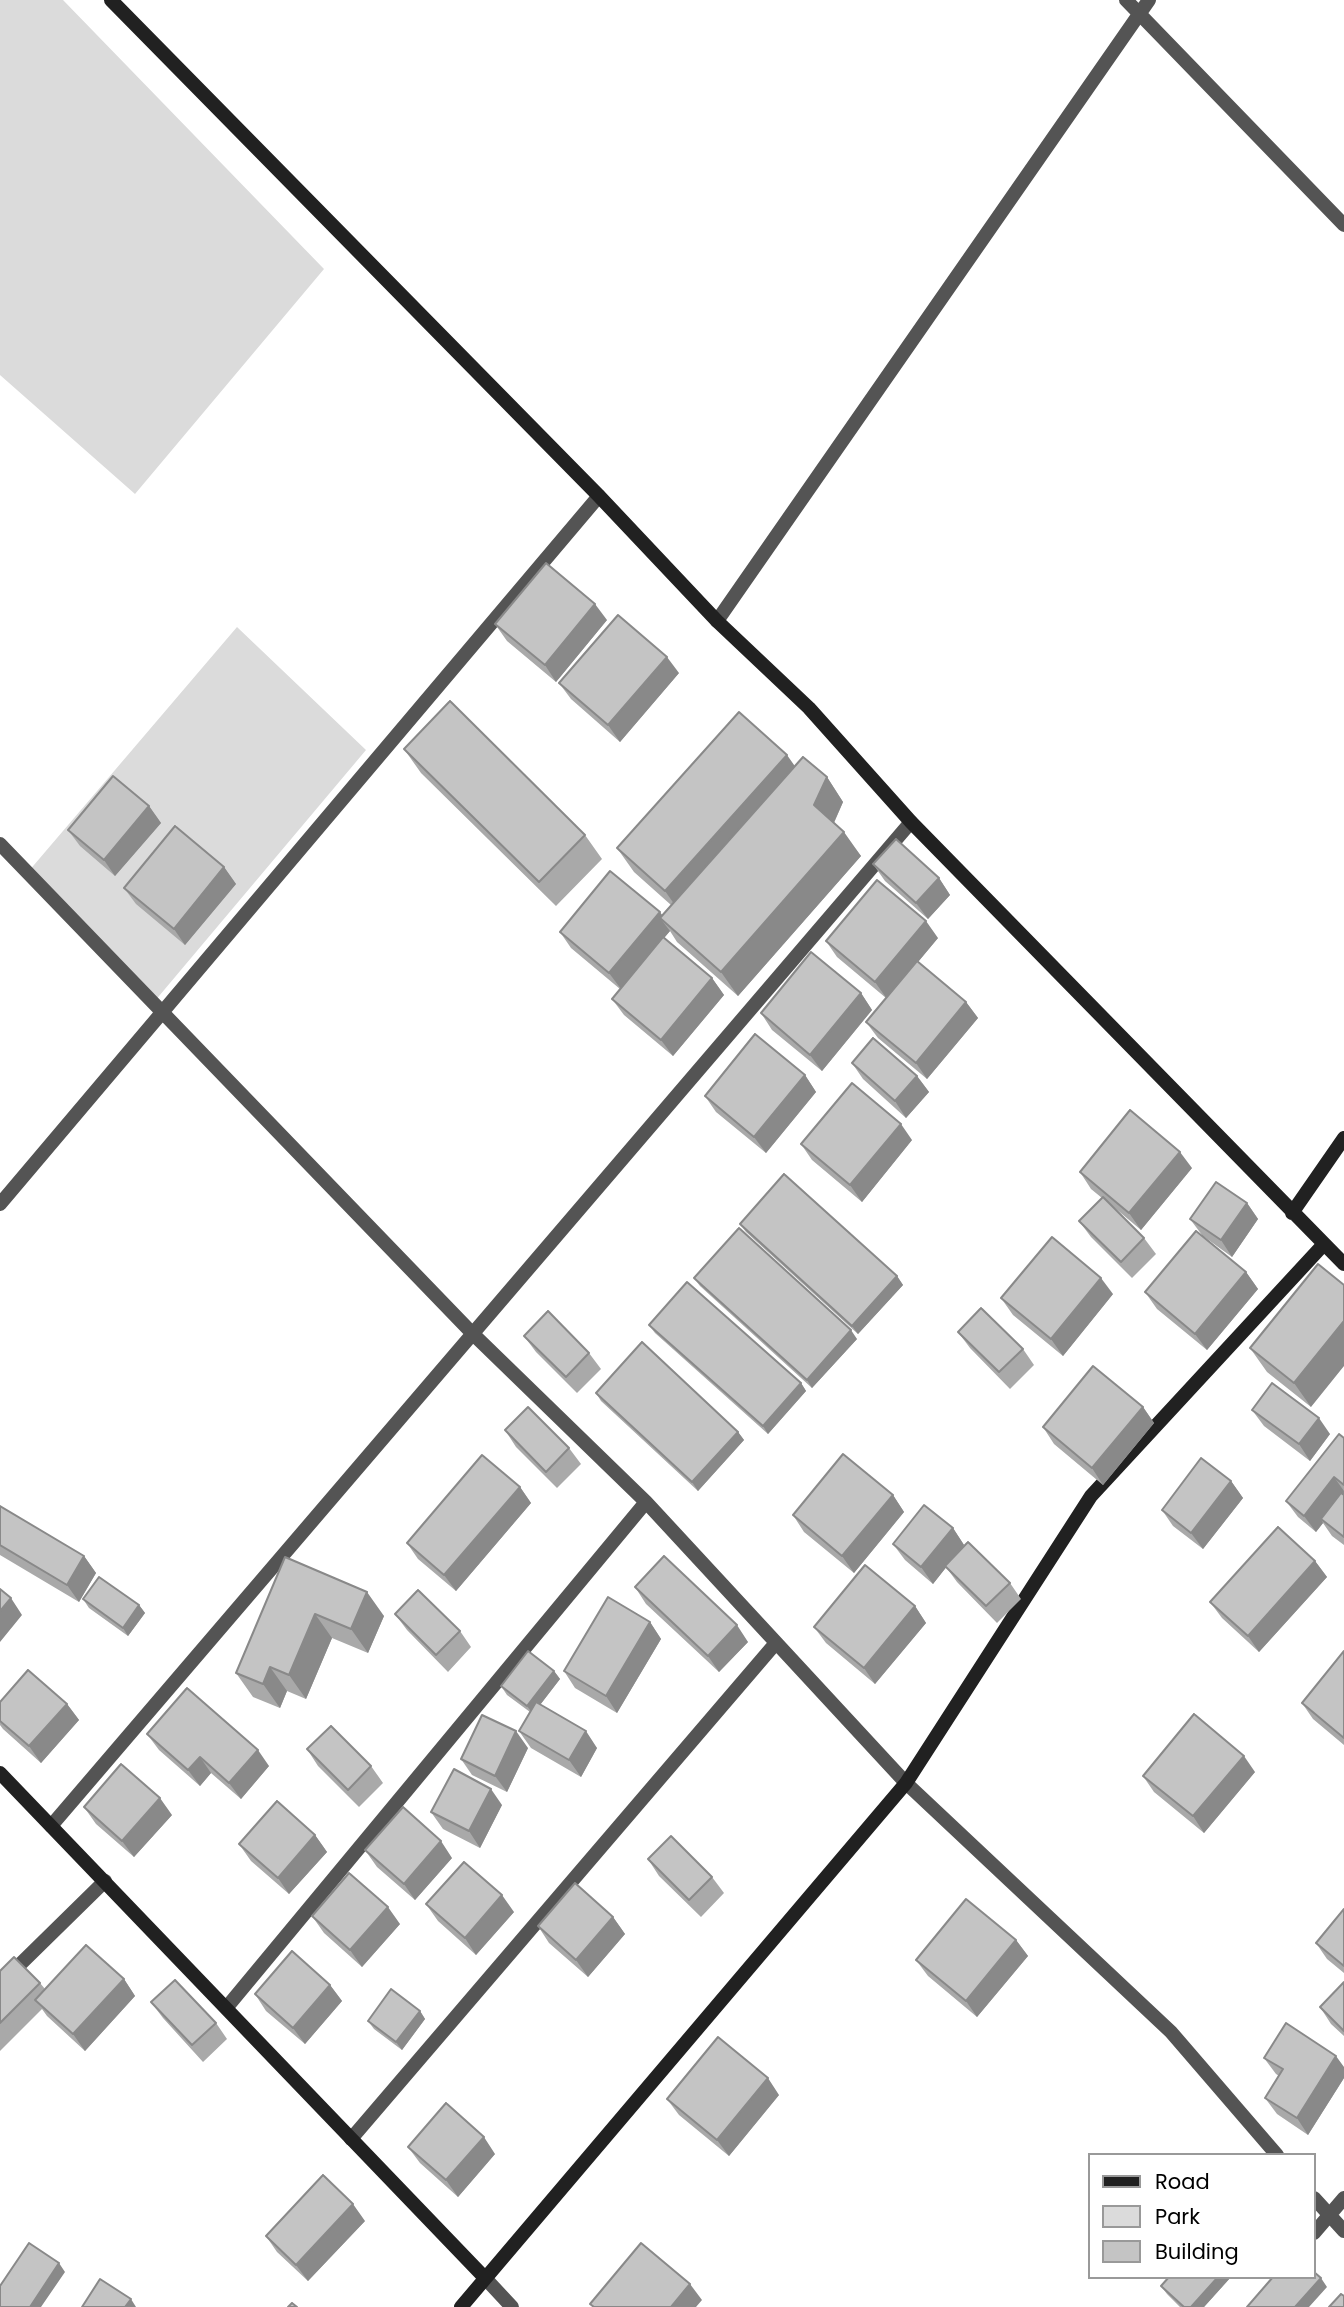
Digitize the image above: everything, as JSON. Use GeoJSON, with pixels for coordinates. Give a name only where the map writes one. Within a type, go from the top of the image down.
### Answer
{"type":"FeatureCollection","features":[{"type":"Feature","properties":{"kind":"street"},"geometry":{"type":"LineString","coordinates":[[111,0],[599,496],[717,621],[809,708],[911,822],[1344,1264]]}},
{"type":"Feature","properties":{"kind":"street"},"geometry":{"type":"LineString","coordinates":[[1126,0],[1344,225]]}},
{"type":"Feature","properties":{"kind":"street"},"geometry":{"type":"LineString","coordinates":[[717,621],[1149,0]]}},
{"type":"Feature","properties":{"kind":"street"},"geometry":{"type":"LineString","coordinates":[[0,1204],[599,496]]}},
{"type":"Feature","properties":{"kind":"street"},"geometry":{"type":"LineString","coordinates":[[51,1826],[911,822]]}},
{"type":"Feature","properties":{"kind":"street"},"geometry":{"type":"LineString","coordinates":[[0,844],[472,1333],[646,1502],[906,1783],[1171,2032],[1275,2153]]}},
{"type":"Feature","properties":{"kind":"street"},"geometry":{"type":"LineString","coordinates":[[1292,1213],[1344,1138]]}},
{"type":"Feature","properties":{"kind":"street"},"geometry":{"type":"LineString","coordinates":[[461,2307],[906,1783],[1091,1496],[1324,1244]]}},
{"type":"Feature","properties":{"kind":"street"},"geometry":{"type":"LineString","coordinates":[[227,2007],[646,1502]]}},
{"type":"Feature","properties":{"kind":"street"},"geometry":{"type":"LineString","coordinates":[[351,2139],[775,1644]]}},
{"type":"Feature","properties":{"kind":"street"},"geometry":{"type":"LineString","coordinates":[[0,1773],[512,2307]]}},
{"type":"Feature","properties":{"kind":"street"},"geometry":{"type":"LineString","coordinates":[[0,1984],[105,1881]]}},
{"type":"Feature","properties":{"kind":"street"},"geometry":{"type":"LineString","coordinates":[[1316,2231],[1344,2198]]}},
{"type":"Feature","properties":{"kind":"street"},"geometry":{"type":"LineString","coordinates":[[1316,2200],[1344,2231]]}},
{"type":"Feature","properties":{"kind":"green space"},"geometry":{"type":"Polygon","coordinates":[[[0,0],[63,0],[324,269],[135,494],[0,375],[0,0]]]}},
{"type":"Feature","properties":{"kind":"green space"},"geometry":{"type":"Polygon","coordinates":[[[237,627],[366,750],[154,1002],[28,872],[237,627]]]}},
{"type":"Feature","properties":{"kind":"building"},"geometry":{"type":"Polygon","coordinates":[[[546,563],[595,604],[545,665],[495,624],[546,563]]]}},
{"type":"Feature","properties":{"kind":"building"},"geometry":{"type":"Polygon","coordinates":[[[618,615],[667,657],[608,725],[559,683],[618,615]]]}},
{"type":"Feature","properties":{"kind":"building"},"geometry":{"type":"Polygon","coordinates":[[[450,701],[585,835],[539,882],[404,749],[450,701]]]}},
{"type":"Feature","properties":{"kind":"building"},"geometry":{"type":"Polygon","coordinates":[[[739,712],[787,755],[665,891],[617,848],[739,712]]]}},
{"type":"Feature","properties":{"kind":"building"},"geometry":{"type":"Polygon","coordinates":[[[803,757],[827,777],[814,805],[844,832],[721,972],[660,918],[803,757]]]}},
{"type":"Feature","properties":{"kind":"building"},"geometry":{"type":"Polygon","coordinates":[[[113,776],[149,806],[104,860],[68,830],[113,776]]]}},
{"type":"Feature","properties":{"kind":"building"},"geometry":{"type":"Polygon","coordinates":[[[175,826],[224,867],[174,929],[124,888],[175,826]]]}},
{"type":"Feature","properties":{"kind":"building"},"geometry":{"type":"Polygon","coordinates":[[[896,839],[939,878],[916,903],[873,864],[896,839]]]}},
{"type":"Feature","properties":{"kind":"building"},"geometry":{"type":"Polygon","coordinates":[[[610,871],[660,912],[609,973],[560,932],[610,871]]]}},
{"type":"Feature","properties":{"kind":"building"},"geometry":{"type":"Polygon","coordinates":[[[877,880],[926,921],[875,982],[826,941],[877,880]]]}},
{"type":"Feature","properties":{"kind":"building"},"geometry":{"type":"Polygon","coordinates":[[[663,937],[712,978],[661,1040],[612,999],[663,937]]]}},
{"type":"Feature","properties":{"kind":"building"},"geometry":{"type":"Polygon","coordinates":[[[811,952],[861,993],[810,1055],[761,1013],[811,952]]]}},
{"type":"Feature","properties":{"kind":"building"},"geometry":{"type":"Polygon","coordinates":[[[917,961],[966,1002],[916,1063],[866,1022],[917,961]]]}},
{"type":"Feature","properties":{"kind":"building"},"geometry":{"type":"Polygon","coordinates":[[[755,1034],[805,1075],[754,1137],[705,1096],[755,1034]]]}},
{"type":"Feature","properties":{"kind":"building"},"geometry":{"type":"Polygon","coordinates":[[[873,1038],[917,1076],[895,1101],[852,1063],[873,1038]]]}},
{"type":"Feature","properties":{"kind":"building"},"geometry":{"type":"Polygon","coordinates":[[[852,1083],[901,1124],[850,1185],[801,1144],[852,1083]]]}},
{"type":"Feature","properties":{"kind":"building"},"geometry":{"type":"Polygon","coordinates":[[[1130,1110],[1180,1152],[1129,1213],[1080,1172],[1130,1110]]]}},
{"type":"Feature","properties":{"kind":"building"},"geometry":{"type":"Polygon","coordinates":[[[784,1174],[897,1276],[852,1326],[740,1224],[784,1174]]]}},
{"type":"Feature","properties":{"kind":"building"},"geometry":{"type":"Polygon","coordinates":[[[1216,1182],[1247,1203],[1221,1240],[1190,1219],[1216,1182]]]}},
{"type":"Feature","properties":{"kind":"building"},"geometry":{"type":"Polygon","coordinates":[[[1103,1197],[1144,1238],[1121,1262],[1079,1221],[1103,1197]]]}},
{"type":"Feature","properties":{"kind":"building"},"geometry":{"type":"Polygon","coordinates":[[[739,1228],[851,1330],[807,1380],[694,1278],[739,1228]]]}},
{"type":"Feature","properties":{"kind":"building"},"geometry":{"type":"Polygon","coordinates":[[[1196,1231],[1246,1272],[1195,1334],[1145,1292],[1196,1231]]]}},
{"type":"Feature","properties":{"kind":"building"},"geometry":{"type":"Polygon","coordinates":[[[1052,1237],[1101,1278],[1051,1339],[1001,1298],[1052,1237]]]}},
{"type":"Feature","properties":{"kind":"building"},"geometry":{"type":"Polygon","coordinates":[[[1318,1264],[1344,1285],[1344,1321],[1294,1383],[1250,1348],[1318,1264]]]}},
{"type":"Feature","properties":{"kind":"building"},"geometry":{"type":"Polygon","coordinates":[[[687,1282],[801,1383],[763,1426],[649,1325],[687,1282]]]}},
{"type":"Feature","properties":{"kind":"building"},"geometry":{"type":"Polygon","coordinates":[[[981,1308],[1023,1349],[999,1372],[958,1332],[981,1308]]]}},
{"type":"Feature","properties":{"kind":"building"},"geometry":{"type":"Polygon","coordinates":[[[548,1311],[589,1353],[566,1377],[524,1336],[548,1311]]]}},
{"type":"Feature","properties":{"kind":"building"},"geometry":{"type":"Polygon","coordinates":[[[642,1342],[738,1432],[692,1482],[596,1393],[642,1342]]]}},
{"type":"Feature","properties":{"kind":"building"},"geometry":{"type":"Polygon","coordinates":[[[1093,1366],[1143,1407],[1092,1468],[1043,1427],[1093,1366]]]}},
{"type":"Feature","properties":{"kind":"building"},"geometry":{"type":"Polygon","coordinates":[[[1272,1383],[1319,1418],[1299,1444],[1252,1410],[1272,1383]]]}},
{"type":"Feature","properties":{"kind":"building"},"geometry":{"type":"Polygon","coordinates":[[[528,1407],[569,1448],[546,1472],[505,1430],[528,1407]]]}},
{"type":"Feature","properties":{"kind":"building"},"geometry":{"type":"Polygon","coordinates":[[[1339,1434],[1344,1438],[1344,1485],[1334,1477],[1304,1516],[1286,1501],[1339,1434]]]}},
{"type":"Feature","properties":{"kind":"building"},"geometry":{"type":"Polygon","coordinates":[[[843,1454],[893,1495],[842,1556],[793,1515],[843,1454]]]}},
{"type":"Feature","properties":{"kind":"building"},"geometry":{"type":"Polygon","coordinates":[[[482,1455],[520,1487],[444,1575],[407,1543],[482,1455]]]}},
{"type":"Feature","properties":{"kind":"building"},"geometry":{"type":"Polygon","coordinates":[[[1201,1458],[1231,1481],[1191,1533],[1162,1510],[1201,1458]]]}},
{"type":"Feature","properties":{"kind":"building"},"geometry":{"type":"Polygon","coordinates":[[[1341,1493],[1344,1495],[1344,1537],[1321,1519],[1341,1493]]]}},
{"type":"Feature","properties":{"kind":"building"},"geometry":{"type":"Polygon","coordinates":[[[924,1505],[953,1528],[921,1567],[893,1544],[924,1505]]]}},
{"type":"Feature","properties":{"kind":"building"},"geometry":{"type":"Polygon","coordinates":[[[0,1506],[84,1556],[67,1585],[0,1545],[0,1506]]]}},
{"type":"Feature","properties":{"kind":"building"},"geometry":{"type":"Polygon","coordinates":[[[1278,1527],[1315,1561],[1248,1636],[1210,1602],[1278,1527]]]}},
{"type":"Feature","properties":{"kind":"building"},"geometry":{"type":"Polygon","coordinates":[[[968,1542],[1010,1583],[986,1606],[945,1566],[968,1542]]]}},
{"type":"Feature","properties":{"kind":"building"},"geometry":{"type":"Polygon","coordinates":[[[664,1556],[737,1625],[708,1656],[635,1587],[664,1556]]]}},
{"type":"Feature","properties":{"kind":"building"},"geometry":{"type":"Polygon","coordinates":[[[285,1557],[367,1592],[351,1629],[315,1614],[289,1675],[270,1667],[263,1684],[236,1673],[285,1557]]]}},
{"type":"Feature","properties":{"kind":"building"},"geometry":{"type":"Polygon","coordinates":[[[865,1565],[915,1606],[864,1668],[814,1627],[865,1565]]]}},
{"type":"Feature","properties":{"kind":"building"},"geometry":{"type":"Polygon","coordinates":[[[99,1577],[139,1605],[123,1628],[83,1599],[99,1577]]]}},
{"type":"Feature","properties":{"kind":"building"},"geometry":{"type":"Polygon","coordinates":[[[0,1589],[11,1598],[0,1611],[0,1589]]]}},
{"type":"Feature","properties":{"kind":"building"},"geometry":{"type":"Polygon","coordinates":[[[418,1590],[460,1631],[436,1655],[395,1614],[418,1590]]]}},
{"type":"Feature","properties":{"kind":"building"},"geometry":{"type":"Polygon","coordinates":[[[608,1597],[650,1622],[606,1696],[564,1671],[608,1597]]]}},
{"type":"Feature","properties":{"kind":"building"},"geometry":{"type":"Polygon","coordinates":[[[528,1651],[554,1671],[527,1706],[501,1686],[528,1651]]]}},
{"type":"Feature","properties":{"kind":"building"},"geometry":{"type":"Polygon","coordinates":[[[1344,1651],[1344,1738],[1302,1703],[1344,1651]]]}},
{"type":"Feature","properties":{"kind":"building"},"geometry":{"type":"Polygon","coordinates":[[[28,1670],[67,1704],[29,1746],[0,1721],[0,1702],[28,1670]]]}},
{"type":"Feature","properties":{"kind":"building"},"geometry":{"type":"Polygon","coordinates":[[[187,1688],[258,1750],[229,1783],[200,1757],[188,1770],[147,1734],[187,1688]]]}},
{"type":"Feature","properties":{"kind":"building"},"geometry":{"type":"Polygon","coordinates":[[[536,1702],[586,1731],[569,1760],[519,1731],[536,1702]]]}},
{"type":"Feature","properties":{"kind":"building"},"geometry":{"type":"Polygon","coordinates":[[[1194,1714],[1244,1756],[1193,1816],[1143,1776],[1194,1714]]]}},
{"type":"Feature","properties":{"kind":"building"},"geometry":{"type":"Polygon","coordinates":[[[482,1715],[516,1731],[495,1776],[461,1759],[482,1715]]]}},
{"type":"Feature","properties":{"kind":"building"},"geometry":{"type":"Polygon","coordinates":[[[331,1726],[371,1766],[348,1790],[307,1749],[331,1726]]]}},
{"type":"Feature","properties":{"kind":"building"},"geometry":{"type":"Polygon","coordinates":[[[121,1764],[160,1798],[122,1841],[84,1807],[121,1764]]]}},
{"type":"Feature","properties":{"kind":"building"},"geometry":{"type":"Polygon","coordinates":[[[454,1769],[491,1789],[469,1831],[431,1812],[454,1769]]]}},
{"type":"Feature","properties":{"kind":"building"},"geometry":{"type":"Polygon","coordinates":[[[277,1801],[315,1835],[278,1878],[239,1844],[277,1801]]]}},
{"type":"Feature","properties":{"kind":"building"},"geometry":{"type":"Polygon","coordinates":[[[403,1807],[441,1841],[404,1884],[365,1850],[403,1807]]]}},
{"type":"Feature","properties":{"kind":"building"},"geometry":{"type":"Polygon","coordinates":[[[671,1836],[712,1877],[689,1900],[648,1859],[671,1836]]]}},
{"type":"Feature","properties":{"kind":"building"},"geometry":{"type":"Polygon","coordinates":[[[464,1862],[502,1895],[465,1938],[426,1904],[464,1862]]]}},
{"type":"Feature","properties":{"kind":"building"},"geometry":{"type":"Polygon","coordinates":[[[349,1873],[388,1907],[350,1950],[312,1916],[349,1873]]]}},
{"type":"Feature","properties":{"kind":"building"},"geometry":{"type":"Polygon","coordinates":[[[575,1883],[613,1917],[576,1960],[538,1926],[575,1883]]]}},
{"type":"Feature","properties":{"kind":"building"},"geometry":{"type":"Polygon","coordinates":[[[966,1899],[1016,1940],[966,2001],[916,1960],[966,1899]]]}},
{"type":"Feature","properties":{"kind":"building"},"geometry":{"type":"Polygon","coordinates":[[[1344,1909],[1344,1966],[1316,1943],[1344,1909]]]}},
{"type":"Feature","properties":{"kind":"building"},"geometry":{"type":"Polygon","coordinates":[[[86,1945],[124,1979],[73,2034],[35,2000],[86,1945]]]}},
{"type":"Feature","properties":{"kind":"building"},"geometry":{"type":"Polygon","coordinates":[[[292,1951],[330,1985],[293,2028],[255,1994],[292,1951]]]}},
{"type":"Feature","properties":{"kind":"building"},"geometry":{"type":"Polygon","coordinates":[[[14,1957],[40,1983],[0,2023],[0,1971],[14,1957]]]}},
{"type":"Feature","properties":{"kind":"building"},"geometry":{"type":"Polygon","coordinates":[[[175,1980],[216,2023],[192,2045],[151,2002],[175,1980]]]}},
{"type":"Feature","properties":{"kind":"building"},"geometry":{"type":"Polygon","coordinates":[[[1344,1982],[1344,2031],[1320,2007],[1344,1982]]]}},
{"type":"Feature","properties":{"kind":"building"},"geometry":{"type":"Polygon","coordinates":[[[391,1989],[420,2011],[396,2042],[368,2021],[391,1989]]]}},
{"type":"Feature","properties":{"kind":"building"},"geometry":{"type":"Polygon","coordinates":[[[1286,2023],[1336,2056],[1297,2118],[1265,2098],[1283,2069],[1264,2058],[1286,2023]]]}},
{"type":"Feature","properties":{"kind":"building"},"geometry":{"type":"Polygon","coordinates":[[[718,2037],[768,2078],[717,2140],[667,2099],[718,2037]]]}},
{"type":"Feature","properties":{"kind":"building"},"geometry":{"type":"Polygon","coordinates":[[[446,2103],[484,2137],[446,2180],[408,2147],[446,2103]]]}},
{"type":"Feature","properties":{"kind":"building"},"geometry":{"type":"Polygon","coordinates":[[[323,2175],[353,2204],[296,2265],[266,2236],[323,2175]]]}},
{"type":"Feature","properties":{"kind":"building"},"geometry":{"type":"Polygon","coordinates":[[[29,2243],[59,2263],[30,2307],[0,2307],[0,2286],[29,2243]]]}},
{"type":"Feature","properties":{"kind":"building"},"geometry":{"type":"Polygon","coordinates":[[[641,2243],[690,2284],[671,2307],[594,2307],[590,2304],[641,2243]]]}},
{"type":"Feature","properties":{"kind":"building"},"geometry":{"type":"Polygon","coordinates":[[[1316,2274],[1321,2278],[1295,2307],[1247,2307],[1271,2279],[1316,2279],[1316,2274]]]}},
{"type":"Feature","properties":{"kind":"building"},"geometry":{"type":"Polygon","coordinates":[[[100,2279],[131,2299],[125,2307],[82,2307],[100,2279]]]}},
{"type":"Feature","properties":{"kind":"building"},"geometry":{"type":"Polygon","coordinates":[[[1167,2279],[1216,2279],[1191,2307],[1184,2307],[1161,2286],[1167,2279]]]}},
{"type":"Feature","properties":{"kind":"building"},"geometry":{"type":"Polygon","coordinates":[[[1341,2294],[1344,2296],[1344,2307],[1329,2307],[1341,2294]]]}}]}
